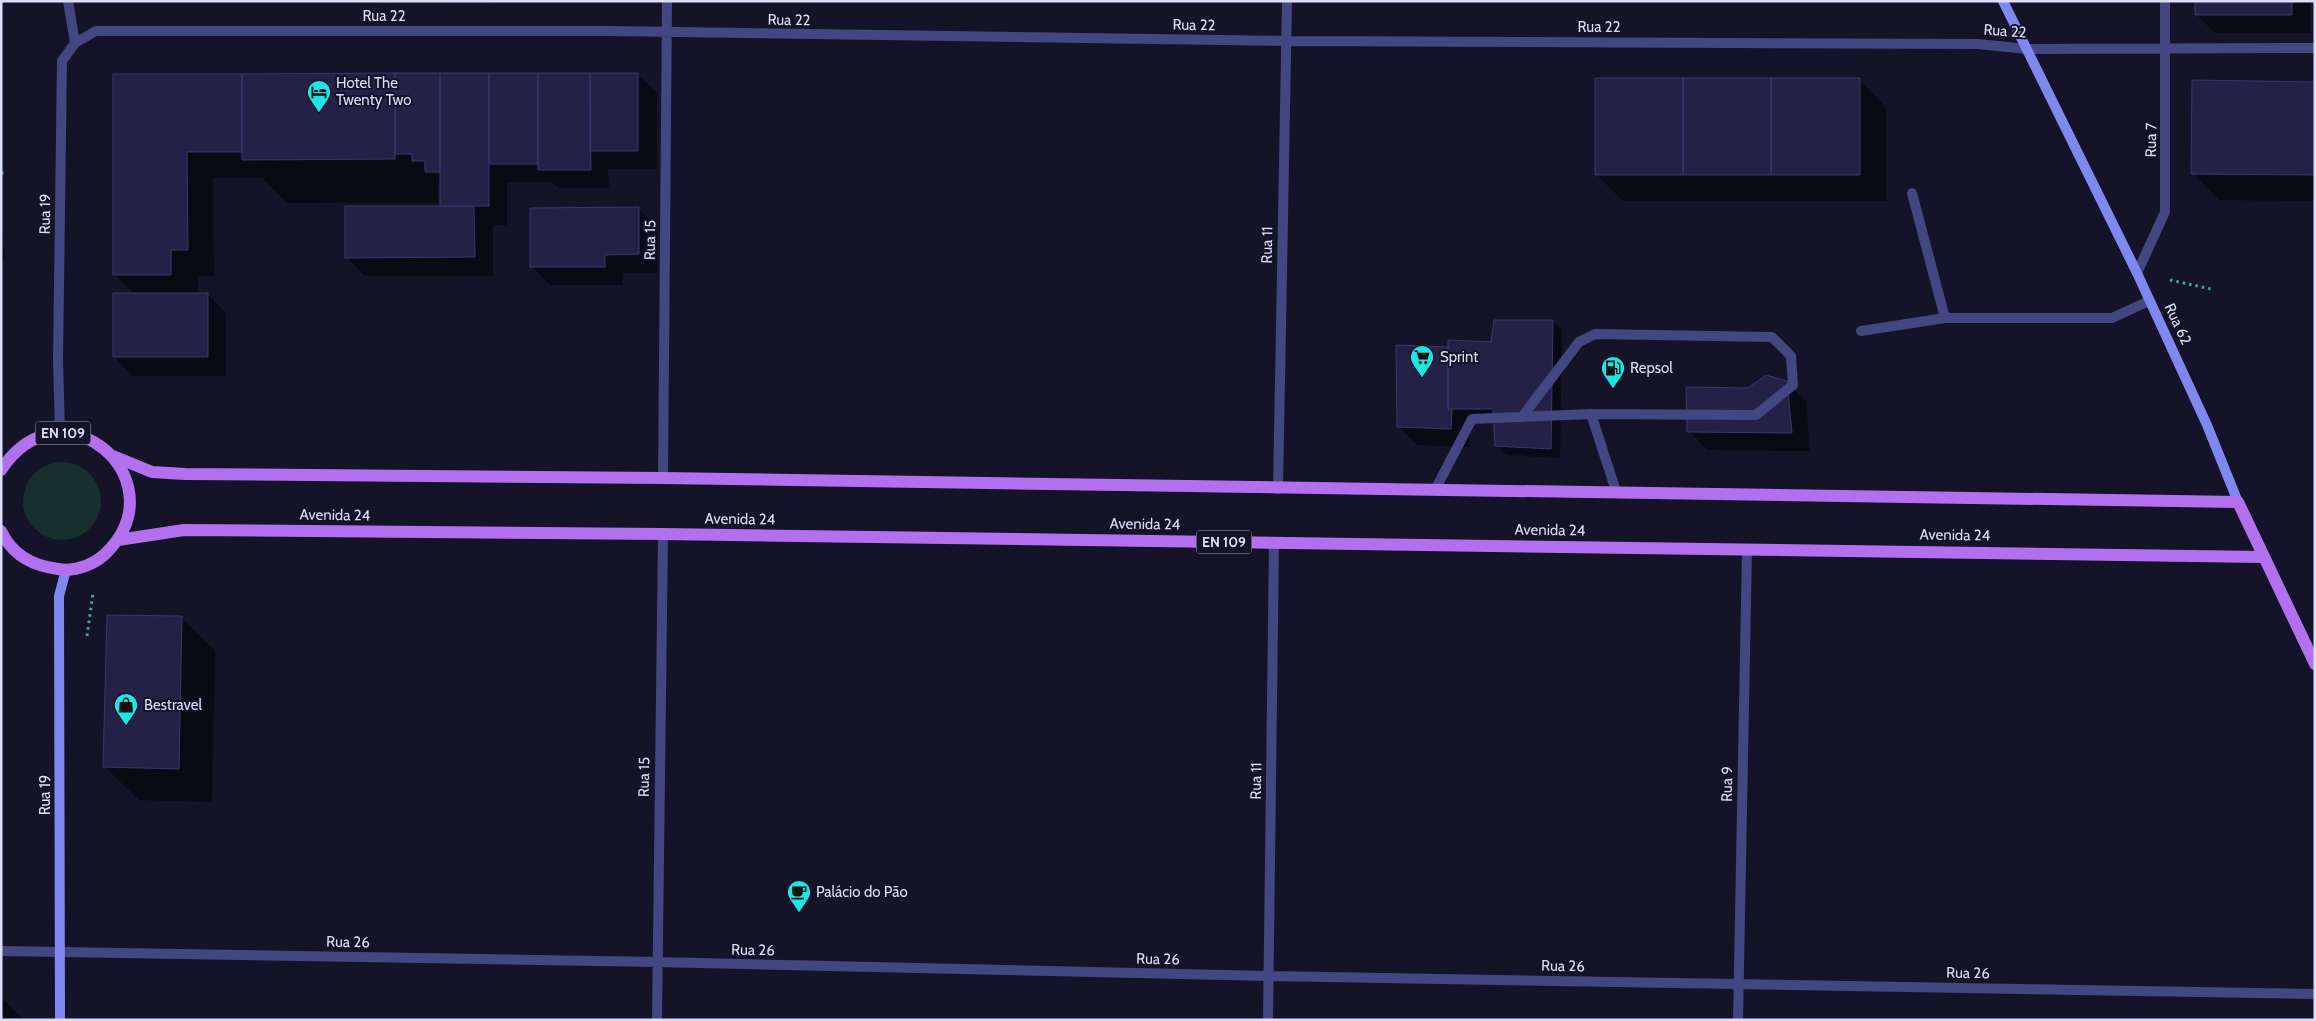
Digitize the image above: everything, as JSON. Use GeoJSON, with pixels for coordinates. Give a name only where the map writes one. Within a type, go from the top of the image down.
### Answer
{"type":"FeatureCollection","features":[{"type":"Feature","properties":{"kind":"main road","name":"Rua 62"},"geometry":{"type":"LineString","coordinates":[[2003,1],[2137,273],[2207,425],[2238,502],[2263,557],[2315,664]]}},
{"type":"Feature","properties":{"kind":"main road","name":"EN 109"},"geometry":{"type":"LineString","coordinates":[[1,470],[6,457],[42,436],[60,433],[80,435],[98,443],[113,456],[125,475],[130,497],[128,520],[118,540],[104,556],[91,563],[66,570],[42,567],[20,557],[2,536]]}},
{"type":"Feature","properties":{"kind":"main road","name":"EN 109"},"geometry":{"type":"LineString","coordinates":[[113,456],[152,472],[185,474],[662,478],[1278,489],[1616,492],[2238,502]]}},
{"type":"Feature","properties":{"kind":"main road","name":"Avenida 24"},"geometry":{"type":"LineString","coordinates":[[118,540],[184,530],[662,534],[2263,557]]}},
{"type":"Feature","properties":{"kind":"main road","name":"Rua 19"},"geometry":{"type":"LineString","coordinates":[[60,1020],[59,596],[66,570]]}},
{"type":"Feature","properties":{"kind":"street"},"geometry":{"type":"LineString","coordinates":[[68,1],[75,43]]}},
{"type":"Feature","properties":{"kind":"street","name":"Rua 15"},"geometry":{"type":"LineString","coordinates":[[662,478],[666,1]]}},
{"type":"Feature","properties":{"kind":"street","name":"Rua 11"},"geometry":{"type":"LineString","coordinates":[[1278,489],[1287,1]]}},
{"type":"Feature","properties":{"kind":"street","name":"Rua 7"},"geometry":{"type":"LineString","coordinates":[[2137,273],[2165,212],[2167,50],[2165,1]]}},
{"type":"Feature","properties":{"kind":"street","name":"Rua 22"},"geometry":{"type":"LineString","coordinates":[[75,43],[96,31],[598,31],[1286,41],[1978,44],[2027,49],[2315,48]]}},
{"type":"Feature","properties":{"kind":"street","name":"Rua 19"},"geometry":{"type":"LineString","coordinates":[[60,433],[58,360],[62,61],[75,43]]}},
{"type":"Feature","properties":{"kind":"street"},"geometry":{"type":"LineString","coordinates":[[1912,193],[1945,318]]}},
{"type":"Feature","properties":{"kind":"street"},"geometry":{"type":"LineString","coordinates":[[1861,331],[1945,318],[2112,318],[2149,301]]}},
{"type":"Feature","properties":{"kind":"street"},"geometry":{"type":"LineString","coordinates":[[1435,490],[1472,419],[1522,417],[1591,414],[1756,415],[1793,385],[1791,356],[1772,337],[1595,334],[1579,342],[1522,417]]}},
{"type":"Feature","properties":{"kind":"street"},"geometry":{"type":"LineString","coordinates":[[1591,414],[1616,492]]}},
{"type":"Feature","properties":{"kind":"street","name":"Rua 15"},"geometry":{"type":"LineString","coordinates":[[657,1020],[662,534]]}},
{"type":"Feature","properties":{"kind":"street","name":"Rua 11"},"geometry":{"type":"LineString","coordinates":[[1268,1020],[1274,542]]}},
{"type":"Feature","properties":{"kind":"street","name":"Rua 9"},"geometry":{"type":"LineString","coordinates":[[1738,1020],[1747,549]]}},
{"type":"Feature","properties":{"kind":"street","name":"Rua 26"},"geometry":{"type":"LineString","coordinates":[[1,951],[2315,994]]}},
{"type":"Feature","properties":{"kind":"path"},"geometry":{"type":"LineString","coordinates":[[1,173],[6,173]]}},
{"type":"Feature","properties":{"kind":"path"},"geometry":{"type":"LineString","coordinates":[[2137,273],[2210,289]]}},
{"type":"Feature","properties":{"kind":"green space"},"geometry":{"type":"Polygon","coordinates":[[[381,1],[636,1],[381,3],[381,1]]]}},
{"type":"Feature","properties":{"kind":"green space"},"geometry":{"type":"Polygon","coordinates":[[[54,462],[70,462],[84,468],[95,479],[101,493],[101,509],[95,523],[84,534],[70,540],[54,540],[40,534],[29,523],[23,509],[23,493],[29,479],[40,468],[54,462]]]}},
{"type":"Feature","properties":{"kind":"building"},"geometry":{"type":"Polygon","coordinates":[[[2195,1],[2292,1],[2292,15],[2195,15],[2195,1]]]}},
{"type":"Feature","properties":{"kind":"building","name":"Hotel The Twenty Two"},"geometry":{"type":"Polygon","coordinates":[[[395,73],[395,159],[242,160],[242,74],[395,73]]]}},
{"type":"Feature","properties":{"kind":"building"},"geometry":{"type":"Polygon","coordinates":[[[395,73],[440,73],[440,172],[425,172],[425,161],[412,161],[412,154],[395,154],[395,73]]]}},
{"type":"Feature","properties":{"kind":"building"},"geometry":{"type":"Polygon","coordinates":[[[440,73],[489,73],[489,206],[440,206],[440,73]]]}},
{"type":"Feature","properties":{"kind":"building"},"geometry":{"type":"Polygon","coordinates":[[[489,73],[538,73],[538,164],[489,164],[489,73]]]}},
{"type":"Feature","properties":{"kind":"building"},"geometry":{"type":"Polygon","coordinates":[[[538,73],[590,73],[591,170],[538,170],[538,73]]]}},
{"type":"Feature","properties":{"kind":"building"},"geometry":{"type":"Polygon","coordinates":[[[590,73],[638,73],[638,151],[590,151],[590,73]]]}},
{"type":"Feature","properties":{"kind":"building"},"geometry":{"type":"Polygon","coordinates":[[[113,74],[242,74],[242,152],[187,152],[188,250],[171,250],[171,275],[113,275],[113,74]]]}},
{"type":"Feature","properties":{"kind":"building"},"geometry":{"type":"Polygon","coordinates":[[[1595,78],[1683,78],[1683,175],[1595,175],[1595,78]]]}},
{"type":"Feature","properties":{"kind":"building"},"geometry":{"type":"Polygon","coordinates":[[[1683,78],[1771,78],[1771,175],[1683,175],[1683,78]]]}},
{"type":"Feature","properties":{"kind":"building"},"geometry":{"type":"Polygon","coordinates":[[[1771,78],[1860,78],[1860,175],[1771,175],[1771,78]]]}},
{"type":"Feature","properties":{"kind":"building"},"geometry":{"type":"Polygon","coordinates":[[[2192,80],[2315,82],[2315,175],[2191,174],[2192,80]]]}},
{"type":"Feature","properties":{"kind":"building"},"geometry":{"type":"Polygon","coordinates":[[[345,206],[474,206],[475,257],[345,258],[345,206]]]}},
{"type":"Feature","properties":{"kind":"building"},"geometry":{"type":"Polygon","coordinates":[[[639,207],[639,254],[605,255],[605,267],[530,267],[530,208],[639,207]]]}},
{"type":"Feature","properties":{"kind":"building"},"geometry":{"type":"Polygon","coordinates":[[[113,293],[208,293],[208,357],[113,357],[113,293]]]}},
{"type":"Feature","properties":{"kind":"building"},"geometry":{"type":"Polygon","coordinates":[[[1494,320],[1553,320],[1551,449],[1495,446],[1493,409],[1448,409],[1448,340],[1491,342],[1494,320]]]}},
{"type":"Feature","properties":{"kind":"building","name":"Sprint"},"geometry":{"type":"Polygon","coordinates":[[[1396,345],[1448,347],[1448,409],[1452,409],[1451,429],[1397,427],[1396,345]]]}},
{"type":"Feature","properties":{"kind":"building"},"geometry":{"type":"Polygon","coordinates":[[[1766,375],[1787,381],[1792,433],[1687,432],[1686,387],[1748,388],[1766,375]]]}},
{"type":"Feature","properties":{"kind":"building"},"geometry":{"type":"Polygon","coordinates":[[[107,615],[182,616],[179,769],[103,767],[107,615]]]}},
{"type":"Feature","properties":{"kind":"place","name":"Hotel The Twenty Two"},"geometry":{"type":"Point","coordinates":[319,113]}},
{"type":"Feature","properties":{"kind":"place","name":"Sprint"},"geometry":{"type":"Point","coordinates":[1422,378]}},
{"type":"Feature","properties":{"kind":"place","name":"Repsol"},"geometry":{"type":"Point","coordinates":[1613,389]}},
{"type":"Feature","properties":{"kind":"place","name":"Bestravel"},"geometry":{"type":"Point","coordinates":[126,726]}},
{"type":"Feature","properties":{"kind":"place","name":"Palácio do Pão"},"geometry":{"type":"Point","coordinates":[799,913]}}]}
